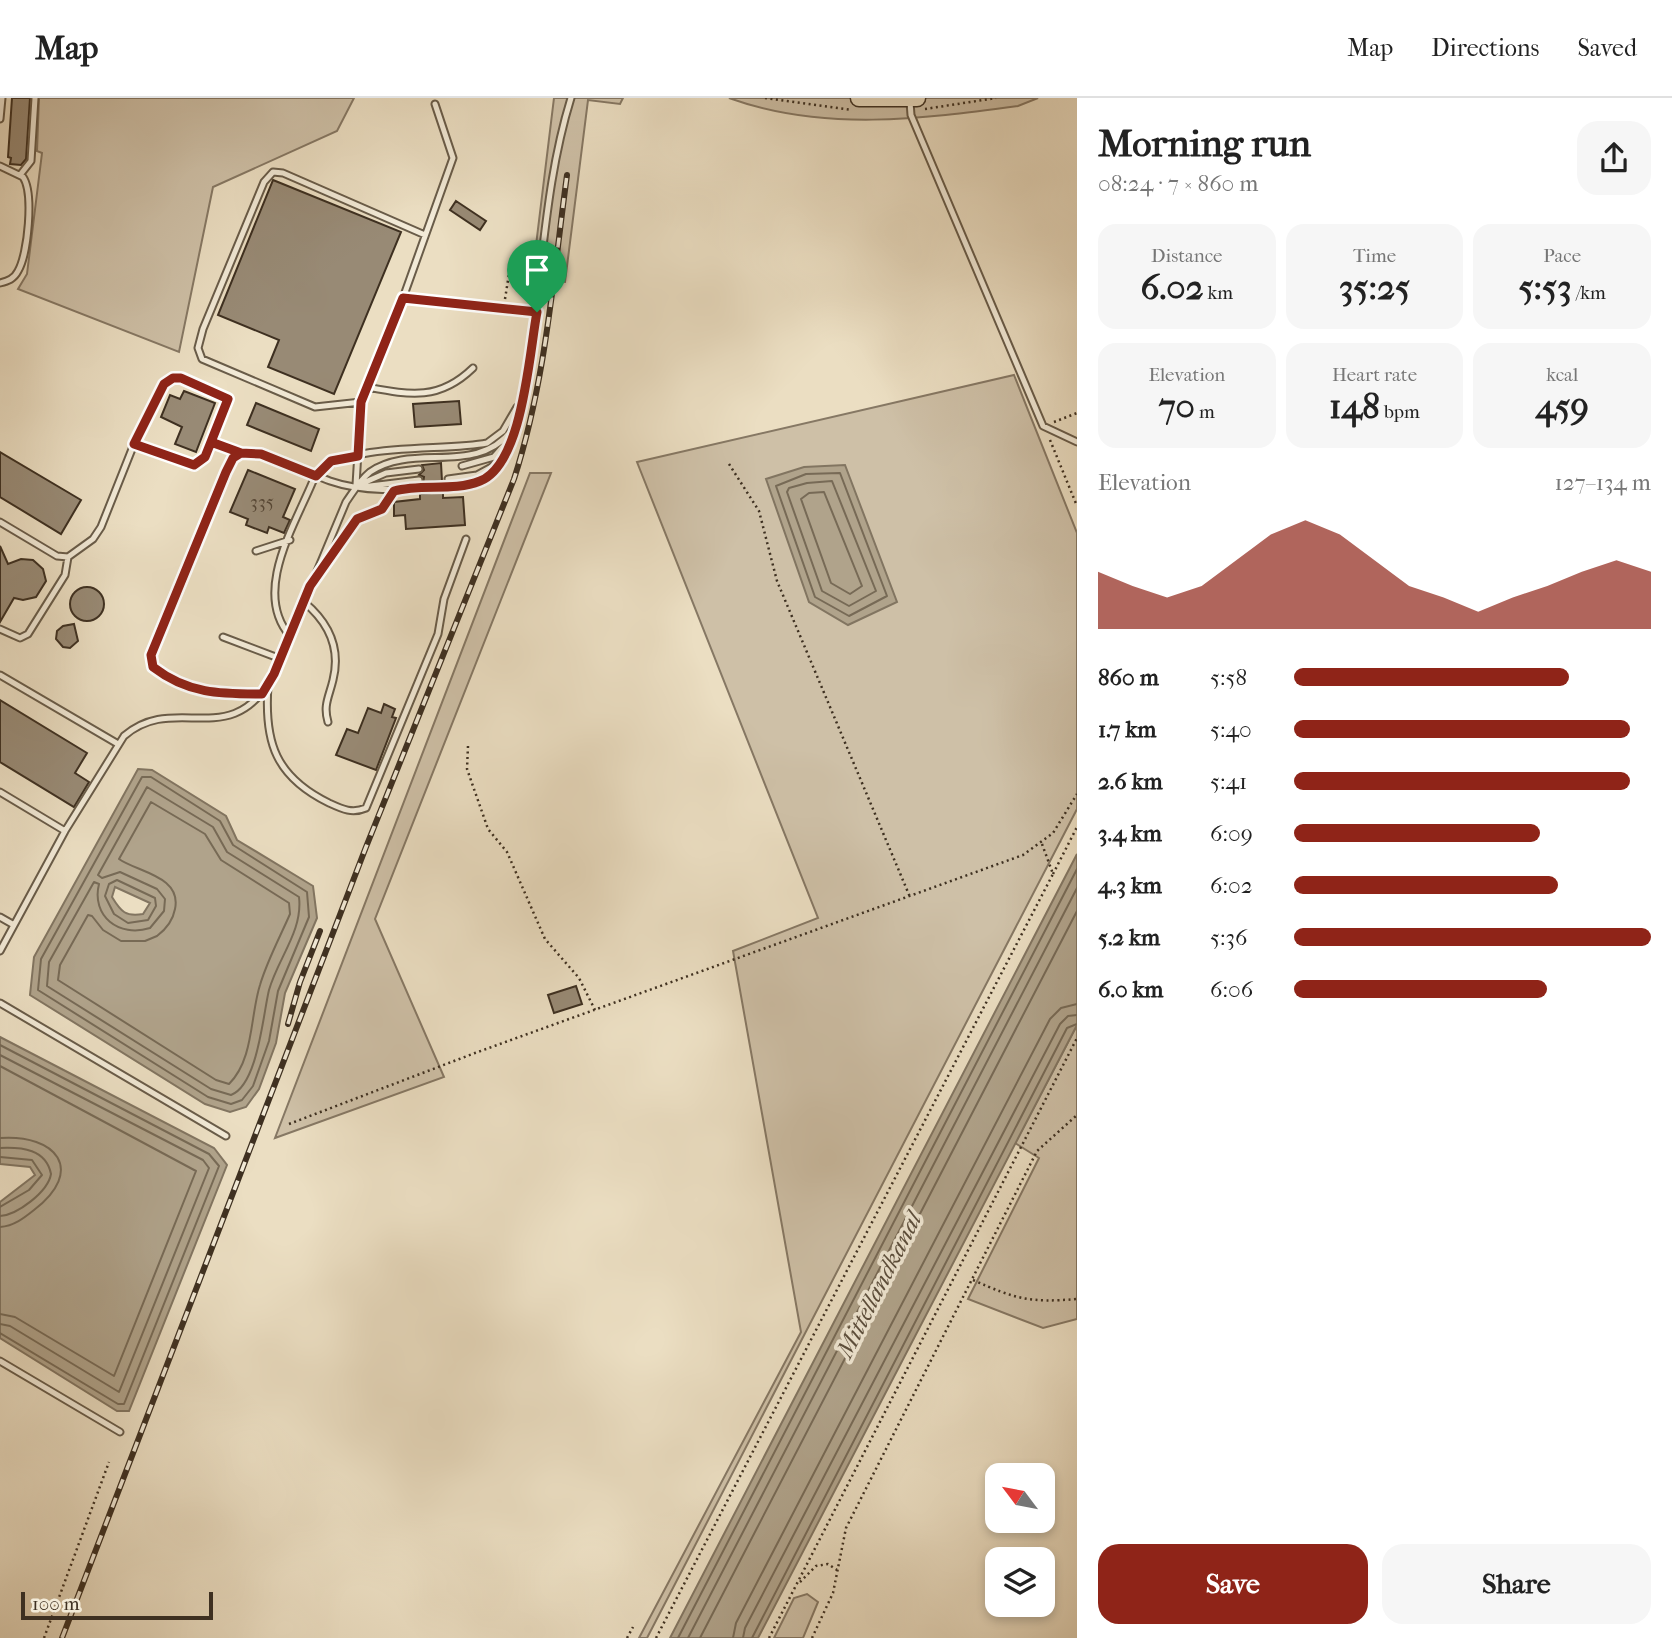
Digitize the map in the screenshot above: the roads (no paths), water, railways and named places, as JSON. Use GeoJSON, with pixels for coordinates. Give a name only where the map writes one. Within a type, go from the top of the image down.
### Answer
{"type":"FeatureCollection","features":[{"type":"Feature","properties":{"kind":"main road"},"geometry":{"type":"LineString","coordinates":[[859,98],[917,98]]}},
{"type":"Feature","properties":{"kind":"lane"},"geometry":{"type":"LineString","coordinates":[[0,119],[2,98]]}},
{"type":"Feature","properties":{"kind":"lane"},"geometry":{"type":"LineString","coordinates":[[20,175],[30,167],[32,161],[35,98]]}},
{"type":"Feature","properties":{"kind":"lane"},"geometry":{"type":"LineString","coordinates":[[211,442],[241,453],[261,454],[316,476],[356,488],[404,488],[479,481],[497,470],[505,459],[522,398],[537,312],[552,171],[571,98]]}},
{"type":"Feature","properties":{"kind":"lane"},"geometry":{"type":"LineString","coordinates":[[910,99],[911,115],[1043,426],[1077,442]]}},
{"type":"Feature","properties":{"kind":"lane"},"geometry":{"type":"LineString","coordinates":[[356,488],[361,402],[403,298],[453,158],[435,104]]}},
{"type":"Feature","properties":{"kind":"lane"},"geometry":{"type":"LineString","coordinates":[[0,166],[20,175],[27,183],[29,193],[25,246],[19,271],[8,282],[0,283]]}},
{"type":"Feature","properties":{"kind":"lane"},"geometry":{"type":"LineString","coordinates":[[361,402],[314,407],[202,359],[198,348],[203,330],[264,182],[274,172],[283,173],[425,235]]}},
{"type":"Feature","properties":{"kind":"lane"},"geometry":{"type":"LineString","coordinates":[[403,298],[537,312]]}},
{"type":"Feature","properties":{"kind":"lane"},"geometry":{"type":"LineString","coordinates":[[368,387],[405,394],[434,392],[456,385],[473,368]]}},
{"type":"Feature","properties":{"kind":"lane"},"geometry":{"type":"LineString","coordinates":[[0,522],[57,556],[68,557],[93,539],[101,527],[134,444],[164,384],[173,378],[181,378],[228,399],[205,457],[194,465],[134,444]]}},
{"type":"Feature","properties":{"kind":"lane"},"geometry":{"type":"LineString","coordinates":[[289,636],[278,616],[274,589],[289,540],[316,476],[331,461],[487,443],[503,431],[522,398]]}},
{"type":"Feature","properties":{"kind":"lane"},"geometry":{"type":"LineString","coordinates":[[462,466],[494,457],[506,446],[516,425]]}},
{"type":"Feature","properties":{"kind":"lane"},"geometry":{"type":"LineString","coordinates":[[0,951],[65,831],[118,744],[135,727],[177,717],[222,719],[236,715],[262,694],[281,659],[346,502],[370,473],[396,461],[462,457],[491,451],[501,444],[516,425]]}},
{"type":"Feature","properties":{"kind":"lane"},"geometry":{"type":"LineString","coordinates":[[241,453],[233,458],[226,472],[151,655],[153,667],[162,674],[206,692],[262,694]]}},
{"type":"Feature","properties":{"kind":"lane"},"geometry":{"type":"LineString","coordinates":[[448,479],[477,475],[505,459]]}},
{"type":"Feature","properties":{"kind":"lane"},"geometry":{"type":"LineString","coordinates":[[356,488],[386,473],[418,469]]}},
{"type":"Feature","properties":{"kind":"lane"},"geometry":{"type":"LineString","coordinates":[[356,488],[378,483],[419,480]]}},
{"type":"Feature","properties":{"kind":"lane"},"geometry":{"type":"LineString","coordinates":[[310,586],[357,519],[382,509],[394,491],[404,488]]}},
{"type":"Feature","properties":{"kind":"lane"},"geometry":{"type":"LineString","coordinates":[[268,686],[267,708],[272,744],[284,770],[308,792],[340,808],[350,811],[366,808],[438,634],[444,599],[466,539]]}},
{"type":"Feature","properties":{"kind":"lane"},"geometry":{"type":"LineString","coordinates":[[256,551],[289,540]]}},
{"type":"Feature","properties":{"kind":"lane"},"geometry":{"type":"LineString","coordinates":[[0,629],[20,638],[28,634],[65,575],[68,557]]}},
{"type":"Feature","properties":{"kind":"lane"},"geometry":{"type":"LineString","coordinates":[[304,602],[319,616],[332,637],[335,666],[324,708],[328,722]]}},
{"type":"Feature","properties":{"kind":"lane"},"geometry":{"type":"LineString","coordinates":[[223,637],[281,659]]}},
{"type":"Feature","properties":{"kind":"lane"},"geometry":{"type":"LineString","coordinates":[[0,675],[118,744]]}},
{"type":"Feature","properties":{"kind":"lane"},"geometry":{"type":"LineString","coordinates":[[0,792],[65,831]]}},
{"type":"Feature","properties":{"kind":"lane"},"geometry":{"type":"LineString","coordinates":[[0,917],[14,925]]}},
{"type":"Feature","properties":{"kind":"lane"},"geometry":{"type":"LineString","coordinates":[[0,1003],[226,1136]]}},
{"type":"Feature","properties":{"kind":"lane"},"geometry":{"type":"LineString","coordinates":[[0,1361],[120,1432]]}},
{"type":"Feature","properties":{"kind":"water"},"geometry":{"type":"Polygon","coordinates":[[[845,465],[897,602],[848,625],[809,602],[766,479],[804,467],[845,465]]]}},
{"type":"Feature","properties":{"kind":"water"},"geometry":{"type":"Polygon","coordinates":[[[138,769],[152,770],[226,816],[237,840],[313,886],[317,918],[285,993],[276,1043],[259,1089],[246,1107],[230,1112],[205,1104],[30,995],[34,957],[138,769]],[[115,887],[112,897],[121,910],[128,914],[143,914],[150,903],[115,887]]]}},
{"type":"Feature","properties":{"kind":"water","name":"Mittellandkanal"},"geometry":{"type":"Polygon","coordinates":[[[1077,854],[1077,1025],[758,1638],[670,1638],[1077,854]]]}},
{"type":"Feature","properties":{"kind":"water"},"geometry":{"type":"Polygon","coordinates":[[[0,1037],[214,1148],[227,1165],[129,1411],[117,1411],[0,1338],[0,1202],[35,1175],[30,1167],[0,1164],[0,1037]]]}},
{"type":"Feature","properties":{"kind":"railway"},"geometry":{"type":"LineString","coordinates":[[62,1638],[366,847],[514,479],[525,442],[541,366],[567,175]]}},
{"type":"Feature","properties":{"kind":"railway"},"geometry":{"type":"LineString","coordinates":[[288,1024],[300,982],[320,931]]}}]}
